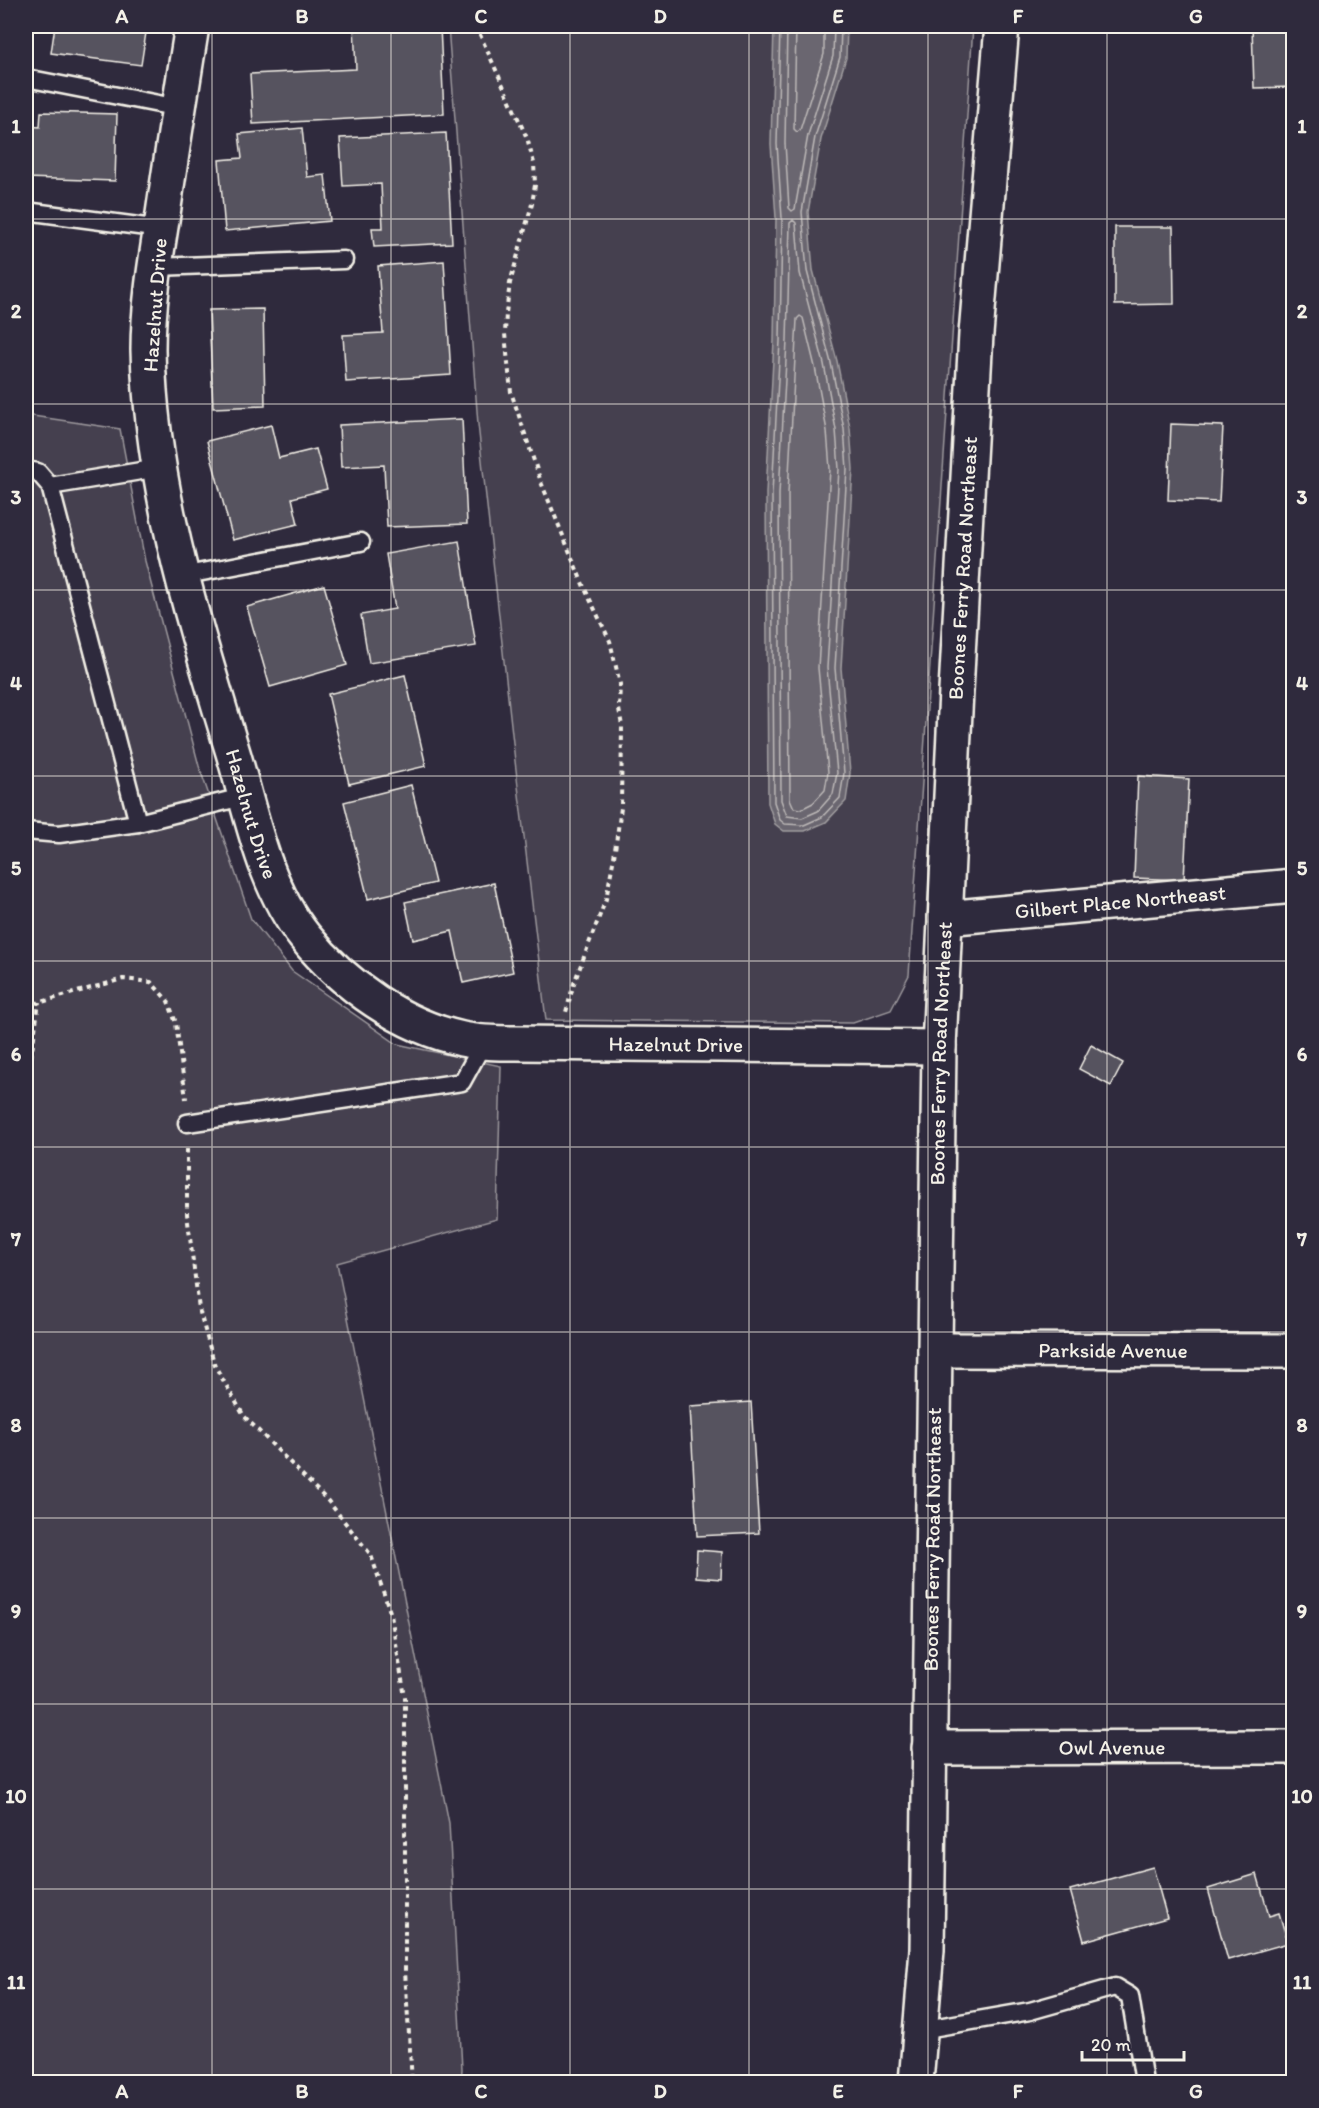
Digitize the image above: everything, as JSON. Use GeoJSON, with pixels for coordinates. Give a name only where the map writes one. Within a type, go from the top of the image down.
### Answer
{"type":"FeatureCollection","features":[{"type":"Feature","properties":{"kind":"street","name":"Hazelnut Drive"},"geometry":{"type":"LineString","coordinates":[[192,26],[160,229],[148,347],[153,417],[165,503],[181,576],[268,870],[288,913],[320,955],[342,975],[384,1006],[435,1031],[484,1042],[939,1047]]}},
{"type":"Feature","properties":{"kind":"street","name":"Boones Ferry Road Northeast"},"geometry":{"type":"LineString","coordinates":[[916,2082],[927,1950],[939,1047],[976,334],[1002,26]]}},
{"type":"Feature","properties":{"kind":"street","name":"Gilbert Place Northeast"},"geometry":{"type":"LineString","coordinates":[[945,918],[1293,886]]}},
{"type":"Feature","properties":{"kind":"street","name":"Parkside Avenue"},"geometry":{"type":"LineString","coordinates":[[935,1350],[1293,1351]]}},
{"type":"Feature","properties":{"kind":"street","name":"Owl Avenue"},"geometry":{"type":"LineString","coordinates":[[929,1748],[1293,1747]]}},
{"type":"Feature","properties":{"kind":"lane"},"geometry":{"type":"LineString","coordinates":[[26,78],[179,108]]}},
{"type":"Feature","properties":{"kind":"lane"},"geometry":{"type":"LineString","coordinates":[[26,211],[160,229]]}},
{"type":"Feature","properties":{"kind":"lane"},"geometry":{"type":"LineString","coordinates":[[156,267],[344,260]]}},
{"type":"Feature","properties":{"kind":"lane"},"geometry":{"type":"LineString","coordinates":[[50,486],[159,468]]}},
{"type":"Feature","properties":{"kind":"lane"},"geometry":{"type":"LineString","coordinates":[[26,470],[38,472],[50,486],[138,823]]}},
{"type":"Feature","properties":{"kind":"lane"},"geometry":{"type":"LineString","coordinates":[[181,576],[361,542]]}},
{"type":"Feature","properties":{"kind":"lane"},"geometry":{"type":"LineString","coordinates":[[26,831],[60,834],[138,823],[246,796]]}},
{"type":"Feature","properties":{"kind":"lane"},"geometry":{"type":"LineString","coordinates":[[187,1123],[462,1082],[484,1042]]}},
{"type":"Feature","properties":{"kind":"lane"},"geometry":{"type":"LineString","coordinates":[[920,2030],[1030,2011],[1115,1987],[1130,1996],[1144,2082]]}},
{"type":"Feature","properties":{"kind":"path"},"geometry":{"type":"LineString","coordinates":[[476,26],[528,138],[534,162],[535,185],[532,204],[510,283],[506,313],[505,334],[511,392],[541,482],[584,587],[610,641],[620,684],[621,808],[614,857],[606,899],[574,983],[565,1015]]}},
{"type":"Feature","properties":{"kind":"path"},"geometry":{"type":"LineString","coordinates":[[26,1000],[39,1002],[123,979],[152,982],[168,1001],[177,1023],[186,1095],[187,1214],[199,1309],[215,1366],[244,1416],[328,1502],[371,1556],[391,1615],[405,1697],[405,1971],[412,2082]]}},
{"type":"Feature","properties":{"kind":"path"},"geometry":{"type":"LineString","coordinates":[[26,1093],[39,1002]]}},
{"type":"Feature","properties":{"kind":"shaded area"},"geometry":{"type":"Polygon","coordinates":[[[448,26],[973,26],[909,975],[891,1010],[853,1023],[546,1020],[478,424],[448,26]]]}},
{"type":"Feature","properties":{"kind":"shaded area"},"geometry":{"type":"Polygon","coordinates":[[[26,415],[120,429],[145,561],[199,766],[251,919],[292,971],[397,1044],[501,1066],[497,1219],[337,1263],[449,1823],[461,2082],[26,2082],[26,415]]]}},
{"type":"Feature","properties":{"kind":"water"},"geometry":{"type":"Polygon","coordinates":[[[774,26],[847,26],[846,58],[821,139],[808,212],[813,270],[837,361],[850,428],[853,469],[841,668],[850,773],[846,801],[826,822],[805,831],[784,831],[775,824],[768,803],[766,493],[774,341],[776,218],[771,144],[774,26]]]}},
{"type":"Feature","properties":{"kind":"building"},"geometry":{"type":"Polygon","coordinates":[[[55,26],[147,26],[141,65],[51,53],[55,26]]]}},
{"type":"Feature","properties":{"kind":"building"},"geometry":{"type":"Polygon","coordinates":[[[354,26],[440,26],[444,114],[253,124],[250,74],[356,69],[354,26]]]}},
{"type":"Feature","properties":{"kind":"building"},"geometry":{"type":"Polygon","coordinates":[[[1252,26],[1294,26],[1294,87],[1254,88],[1252,26]]]}},
{"type":"Feature","properties":{"kind":"building"},"geometry":{"type":"Polygon","coordinates":[[[41,112],[117,114],[115,181],[26,178],[26,126],[40,127],[41,112]]]}},
{"type":"Feature","properties":{"kind":"building"},"geometry":{"type":"Polygon","coordinates":[[[302,128],[307,177],[325,175],[330,221],[225,231],[219,160],[242,158],[239,134],[302,128]]]}},
{"type":"Feature","properties":{"kind":"building"},"geometry":{"type":"Polygon","coordinates":[[[446,133],[452,243],[374,247],[372,228],[383,228],[381,184],[343,186],[340,138],[446,133]]]}},
{"type":"Feature","properties":{"kind":"building"},"geometry":{"type":"Polygon","coordinates":[[[1115,227],[1173,227],[1174,304],[1115,305],[1115,227]]]}},
{"type":"Feature","properties":{"kind":"building"},"geometry":{"type":"Polygon","coordinates":[[[444,261],[451,375],[346,382],[343,335],[383,333],[378,266],[444,261]]]}},
{"type":"Feature","properties":{"kind":"building"},"geometry":{"type":"Polygon","coordinates":[[[263,309],[265,406],[213,408],[209,310],[263,309]]]}},
{"type":"Feature","properties":{"kind":"building"},"geometry":{"type":"Polygon","coordinates":[[[462,419],[467,524],[387,527],[384,465],[341,467],[339,425],[462,419]]]}},
{"type":"Feature","properties":{"kind":"building"},"geometry":{"type":"Polygon","coordinates":[[[1171,424],[1223,426],[1219,502],[1168,500],[1171,424]]]}},
{"type":"Feature","properties":{"kind":"building"},"geometry":{"type":"Polygon","coordinates":[[[271,425],[279,458],[316,449],[327,489],[292,498],[298,524],[233,540],[207,441],[271,425]]]}},
{"type":"Feature","properties":{"kind":"building"},"geometry":{"type":"Polygon","coordinates":[[[459,541],[476,646],[369,663],[361,615],[395,609],[386,554],[459,541]]]}},
{"type":"Feature","properties":{"kind":"building"},"geometry":{"type":"Polygon","coordinates":[[[324,585],[347,665],[270,687],[247,607],[324,585]]]}},
{"type":"Feature","properties":{"kind":"building"},"geometry":{"type":"Polygon","coordinates":[[[405,675],[426,766],[349,784],[328,694],[405,675]]]}},
{"type":"Feature","properties":{"kind":"building"},"geometry":{"type":"Polygon","coordinates":[[[1138,776],[1189,779],[1184,880],[1134,878],[1138,776]]]}},
{"type":"Feature","properties":{"kind":"building"},"geometry":{"type":"Polygon","coordinates":[[[411,785],[435,883],[368,899],[344,802],[411,785]]]}},
{"type":"Feature","properties":{"kind":"building"},"geometry":{"type":"Polygon","coordinates":[[[494,883],[513,972],[463,983],[452,931],[413,940],[405,902],[494,883]]]}},
{"type":"Feature","properties":{"kind":"building"},"geometry":{"type":"Polygon","coordinates":[[[1091,1045],[1123,1063],[1111,1086],[1079,1069],[1091,1045]]]}},
{"type":"Feature","properties":{"kind":"building"},"geometry":{"type":"Polygon","coordinates":[[[751,1402],[759,1533],[697,1536],[690,1406],[751,1402]]]}},
{"type":"Feature","properties":{"kind":"building"},"geometry":{"type":"Polygon","coordinates":[[[697,1550],[722,1552],[721,1579],[696,1577],[697,1550]]]}},
{"type":"Feature","properties":{"kind":"building"},"geometry":{"type":"Polygon","coordinates":[[[1153,1867],[1167,1918],[1084,1941],[1070,1890],[1153,1867]]]}},
{"type":"Feature","properties":{"kind":"building"},"geometry":{"type":"Polygon","coordinates":[[[1257,1874],[1269,1916],[1279,1913],[1288,1943],[1228,1960],[1208,1889],[1257,1874]]]}}]}
